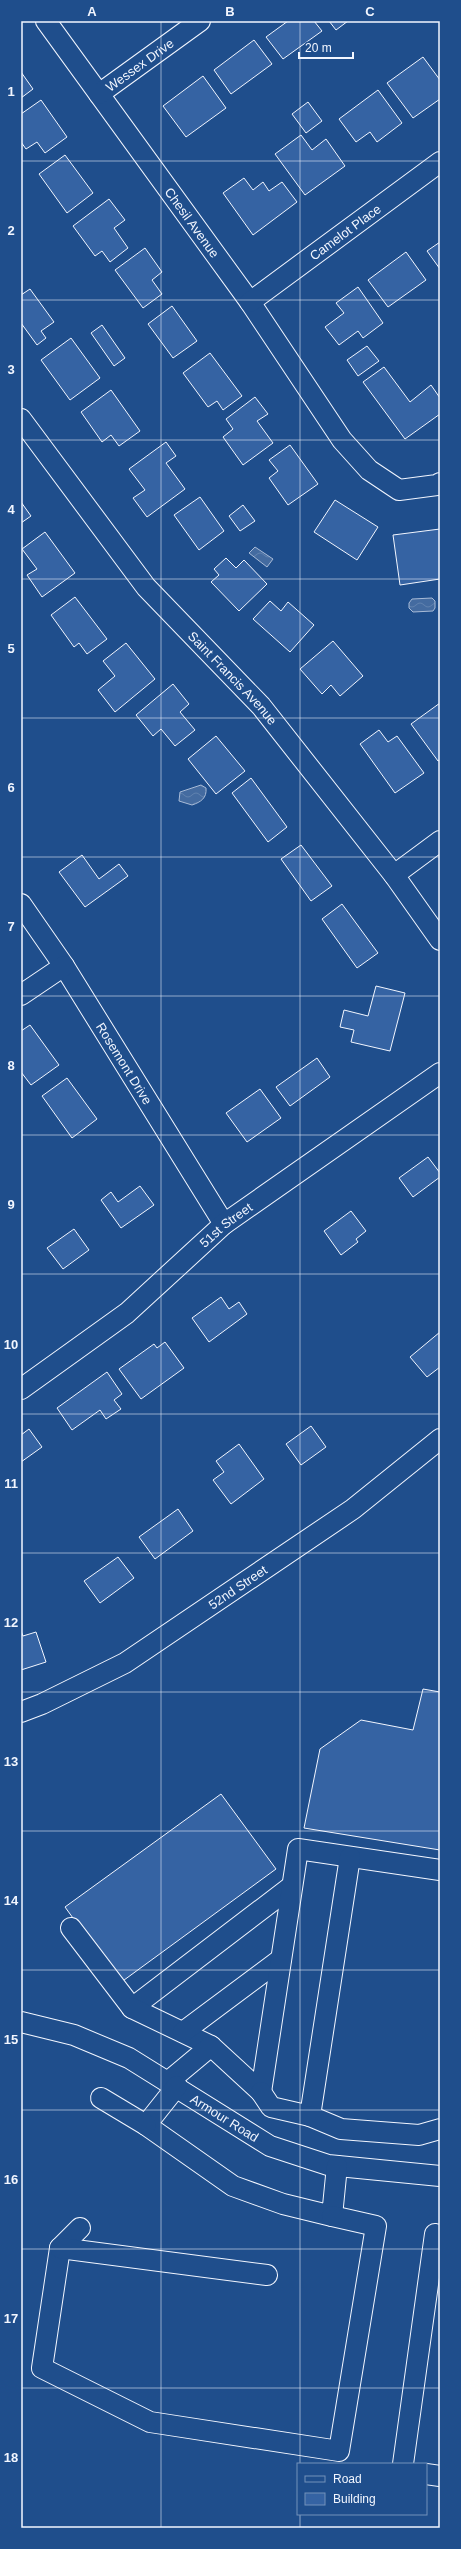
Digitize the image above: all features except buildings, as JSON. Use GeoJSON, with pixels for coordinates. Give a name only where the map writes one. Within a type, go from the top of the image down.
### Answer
{"type":"FeatureCollection","features":[{"type":"Feature","properties":{"kind":"street","name":"Chesil Avenue"},"geometry":{"type":"LineString","coordinates":[[46,21],[250,302],[334,428],[369,470],[399,490],[437,485],[440,483]]}},
{"type":"Feature","properties":{"kind":"street","name":"Wessex Drive"},"geometry":{"type":"LineString","coordinates":[[99,94],[200,21]]}},
{"type":"Feature","properties":{"kind":"street","name":"Camelot Place"},"geometry":{"type":"LineString","coordinates":[[250,302],[440,162]]}},
{"type":"Feature","properties":{"kind":"street","name":"Saint Francis Avenue"},"geometry":{"type":"LineString","coordinates":[[21,419],[146,587],[261,706],[394,875],[440,940]]}},
{"type":"Feature","properties":{"kind":"street"},"geometry":{"type":"LineString","coordinates":[[394,875],[440,841]]}},
{"type":"Feature","properties":{"kind":"street","name":"Rosemont Drive"},"geometry":{"type":"LineString","coordinates":[[21,904],[64,966],[224,1224]]}},
{"type":"Feature","properties":{"kind":"street"},"geometry":{"type":"LineString","coordinates":[[21,995],[64,966]]}},
{"type":"Feature","properties":{"kind":"street","name":"51st Street"},"geometry":{"type":"LineString","coordinates":[[21,1389],[127,1313],[224,1224],[440,1073]]}},
{"type":"Feature","properties":{"kind":"street","name":"52nd Street"},"geometry":{"type":"LineString","coordinates":[[21,1712],[42,1704],[125,1663],[353,1509],[440,1439]]}},
{"type":"Feature","properties":{"kind":"street"},"geometry":{"type":"LineString","coordinates":[[262,2092],[298,1849],[440,1870]]}},
{"type":"Feature","properties":{"kind":"street"},"geometry":{"type":"LineString","coordinates":[[310,2116],[350,1857]]}},
{"type":"Feature","properties":{"kind":"street"},"geometry":{"type":"LineString","coordinates":[[132,2008],[292,1886]]}},
{"type":"Feature","properties":{"kind":"street"},"geometry":{"type":"LineString","coordinates":[[71,1928],[132,2008],[211,2046],[262,2092],[272,2107],[310,2116],[341,2129],[419,2135],[440,2129]]}},
{"type":"Feature","properties":{"kind":"street"},"geometry":{"type":"LineString","coordinates":[[183,2032],[281,1959]]}},
{"type":"Feature","properties":{"kind":"street","name":"Armour Road"},"geometry":{"type":"LineString","coordinates":[[21,2022],[74,2035],[129,2058],[173,2083],[270,2146],[328,2165],[440,2176]]}},
{"type":"Feature","properties":{"kind":"street"},"geometry":{"type":"LineString","coordinates":[[146,2125],[173,2083],[211,2046]]}},
{"type":"Feature","properties":{"kind":"street"},"geometry":{"type":"LineString","coordinates":[[80,2228],[60,2248],[42,2368],[150,2422],[339,2451],[376,2226],[283,2204],[233,2186],[146,2125],[101,2098]]}},
{"type":"Feature","properties":{"kind":"street"},"geometry":{"type":"LineString","coordinates":[[332,2216],[337,2166]]}},
{"type":"Feature","properties":{"kind":"street"},"geometry":{"type":"LineString","coordinates":[[403,2463],[435,2234],[440,2235]]}},
{"type":"Feature","properties":{"kind":"street"},"geometry":{"type":"LineString","coordinates":[[60,2248],[267,2275]]}},
{"type":"Feature","properties":{"kind":"street"},"geometry":{"type":"LineString","coordinates":[[427,2474],[440,2476]]}},
{"type":"Feature","properties":{"kind":"water"},"geometry":{"type":"Polygon","coordinates":[[[255,547],[273,559],[267,567],[249,553],[255,547]]]}},
{"type":"Feature","properties":{"kind":"water"},"geometry":{"type":"Polygon","coordinates":[[[432,598],[435,601],[435,608],[433,611],[413,612],[409,608],[409,603],[412,599],[432,598]]]}},
{"type":"Feature","properties":{"kind":"water"},"geometry":{"type":"Polygon","coordinates":[[[201,785],[206,788],[206,794],[201,801],[192,805],[179,801],[180,792],[201,785]]]}}]}
